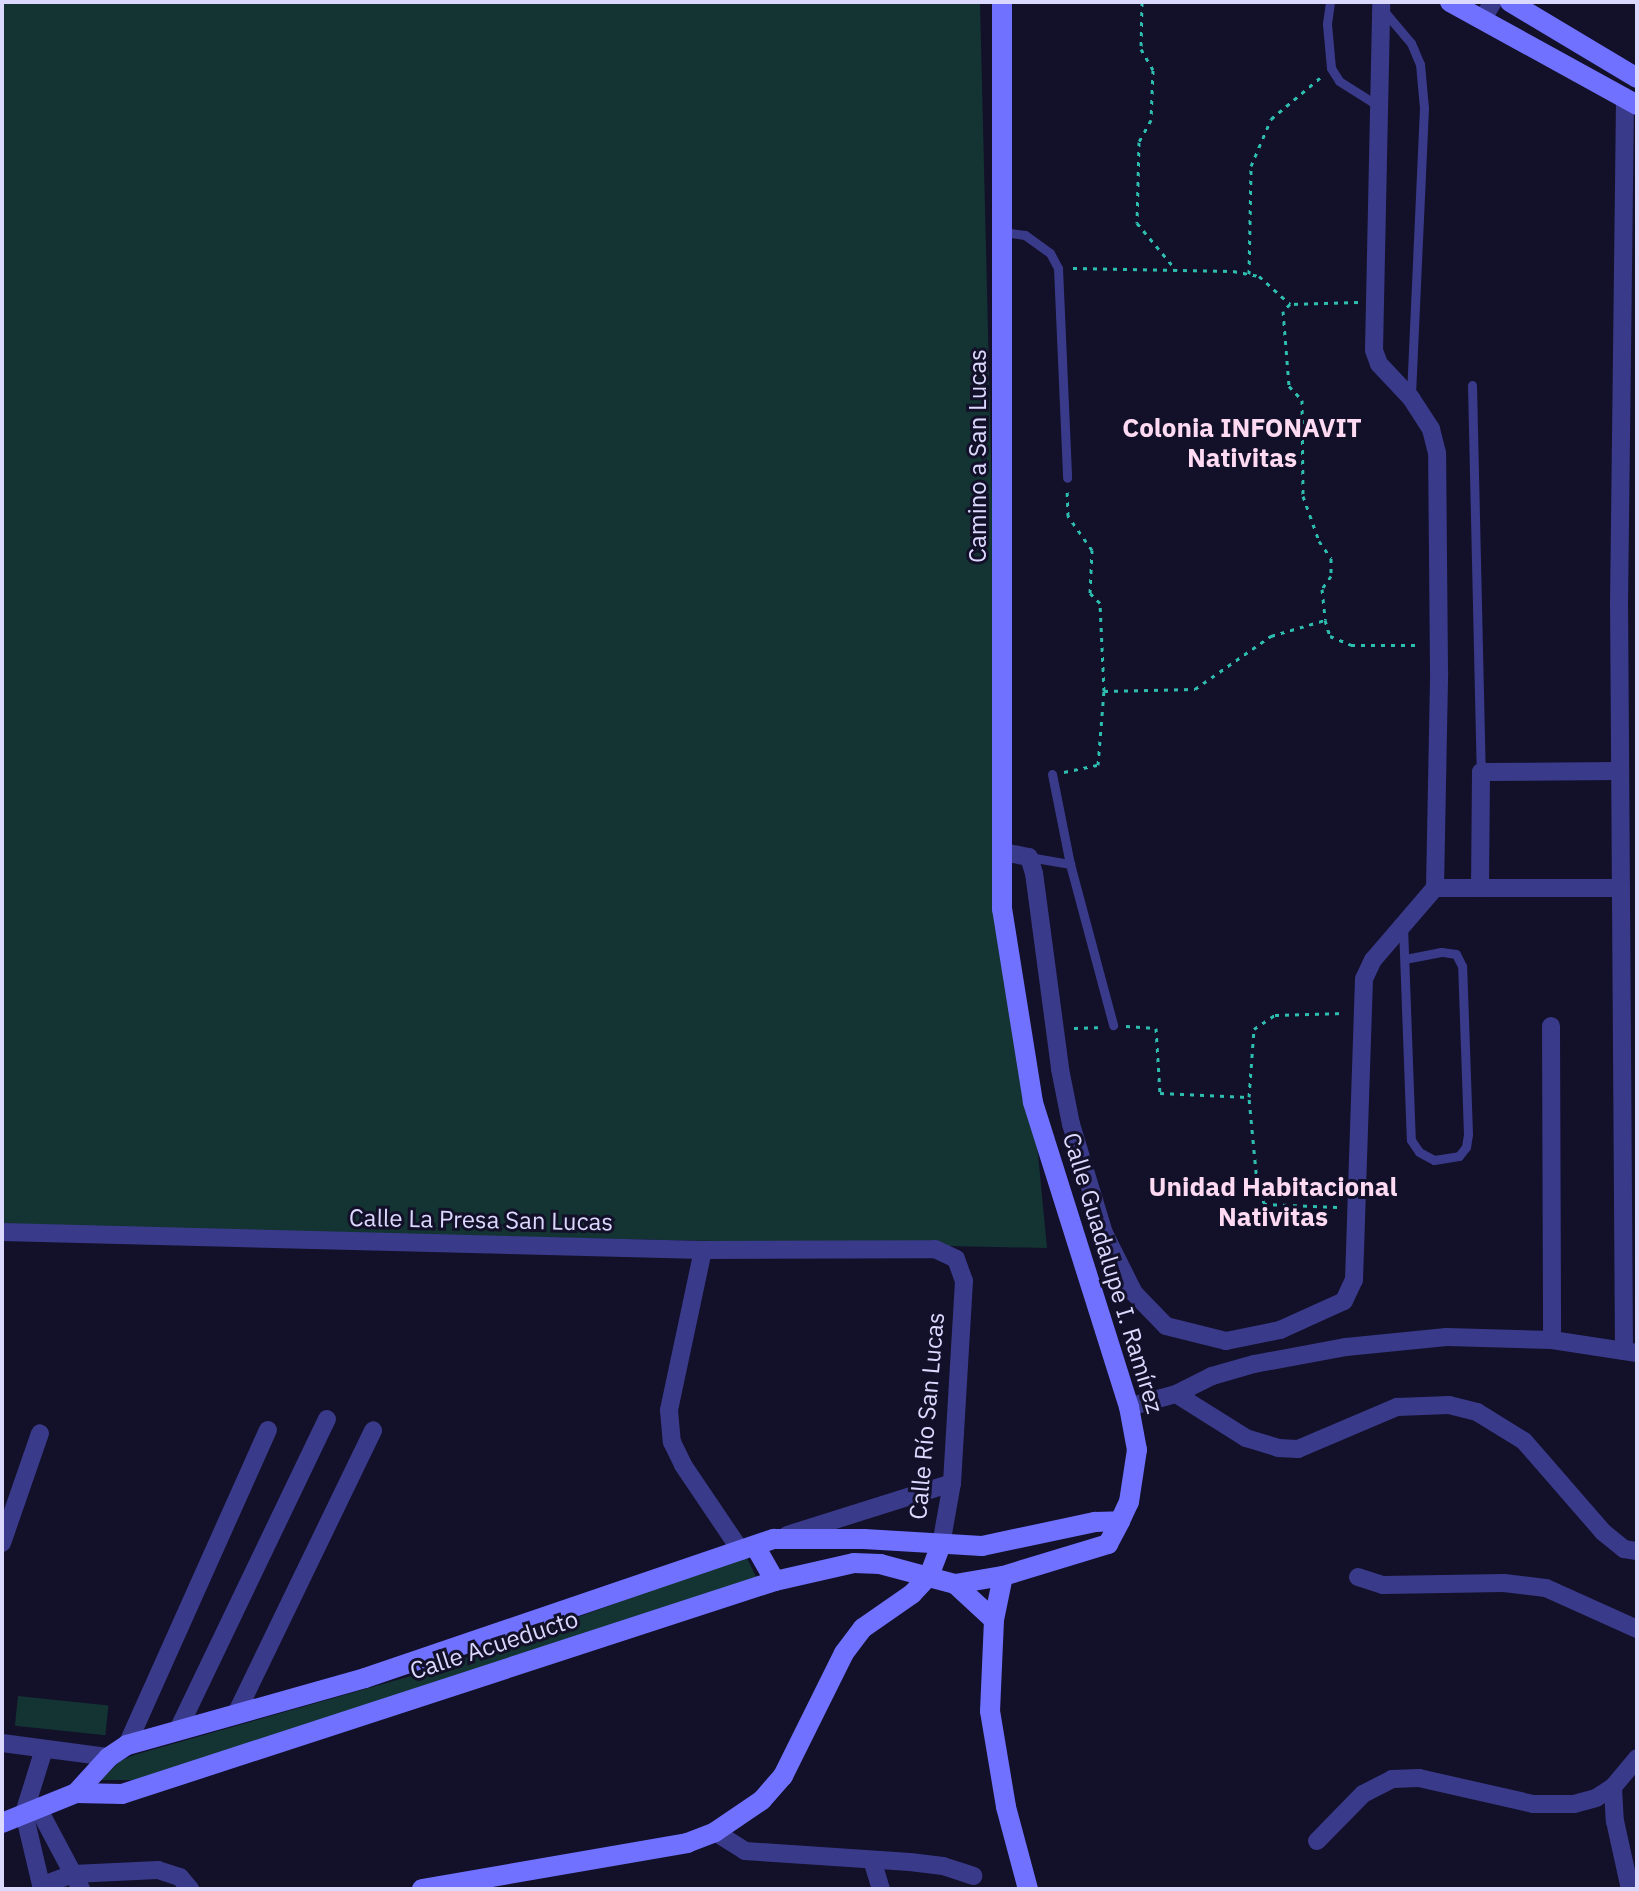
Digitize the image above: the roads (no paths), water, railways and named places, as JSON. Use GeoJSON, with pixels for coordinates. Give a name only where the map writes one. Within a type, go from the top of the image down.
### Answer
{"type":"FeatureCollection","features":[{"type":"Feature","properties":{"kind":"street","name":"Camino a San Lucas"},"geometry":{"type":"LineString","coordinates":[[1002,2],[1002,909]]}},
{"type":"Feature","properties":{"kind":"street"},"geometry":{"type":"LineString","coordinates":[[1129,1407],[1176,1394],[1212,1376],[1301,1354],[1447,1337],[1552,1340],[1631,1352],[1626,900],[1629,805],[1620,771],[1628,703],[1631,101],[1450,2]]}},
{"type":"Feature","properties":{"kind":"street"},"geometry":{"type":"LineString","coordinates":[[1482,20],[1493,2]]}},
{"type":"Feature","properties":{"kind":"street"},"geometry":{"type":"LineString","coordinates":[[1510,2],[1637,78]]}},
{"type":"Feature","properties":{"kind":"street"},"geometry":{"type":"LineString","coordinates":[[1003,852],[1029,857],[1071,1124],[1104,1233],[1134,1293],[1166,1326],[1226,1341],[1280,1330],[1344,1301],[1354,1280],[1364,979],[1373,960],[1435,888],[1439,644],[1437,453],[1431,429],[1411,398],[1379,364],[1374,350],[1381,4]]}},
{"type":"Feature","properties":{"kind":"street"},"geometry":{"type":"LineString","coordinates":[[1480,888],[1481,772],[1620,771]]}},
{"type":"Feature","properties":{"kind":"street"},"geometry":{"type":"LineString","coordinates":[[1435,888],[1480,888],[1626,900]]}},
{"type":"Feature","properties":{"kind":"street","name":"Calle Guadalupe I. Ramírez"},"geometry":{"type":"LineString","coordinates":[[929,1576],[955,1584],[1003,1576],[1108,1544],[1129,1502],[1137,1450],[1129,1407],[1033,1102],[1002,909]]}},
{"type":"Feature","properties":{"kind":"street"},"geometry":{"type":"LineString","coordinates":[[1551,1026],[1552,1340]]}},
{"type":"Feature","properties":{"kind":"street","name":"Calle La Presa San Lucas"},"geometry":{"type":"LineString","coordinates":[[2,1232],[703,1250],[935,1249],[956,1259]]}},
{"type":"Feature","properties":{"kind":"street"},"geometry":{"type":"LineString","coordinates":[[703,1250],[669,1410],[672,1442],[683,1465],[757,1546],[775,1581]]}},
{"type":"Feature","properties":{"kind":"street","name":"Calle Río San Lucas"},"geometry":{"type":"LineString","coordinates":[[929,1576],[941,1545],[952,1483],[964,1281],[956,1259]]}},
{"type":"Feature","properties":{"kind":"street"},"geometry":{"type":"LineString","coordinates":[[1176,1394],[1246,1438],[1278,1448],[1298,1449],[1397,1407],[1449,1405],[1477,1412],[1524,1441],[1603,1532],[1624,1549],[1637,1551]]}},
{"type":"Feature","properties":{"kind":"street"},"geometry":{"type":"LineString","coordinates":[[177,1732],[327,1419]]}},
{"type":"Feature","properties":{"kind":"street"},"geometry":{"type":"LineString","coordinates":[[127,1745],[268,1430]]}},
{"type":"Feature","properties":{"kind":"street"},"geometry":{"type":"LineString","coordinates":[[236,1714],[373,1430]]}},
{"type":"Feature","properties":{"kind":"street"},"geometry":{"type":"LineString","coordinates":[[2,1543],[40,1433]]}},
{"type":"Feature","properties":{"kind":"street","name":"Calle Acueducto"},"geometry":{"type":"LineString","coordinates":[[76,1793],[109,1757],[127,1745],[409,1664],[952,1483]]}},
{"type":"Feature","properties":{"kind":"street","name":"Calle Acueducto"},"geometry":{"type":"LineString","coordinates":[[757,1546],[864,1539],[982,1546],[1095,1522],[1120,1521]]}},
{"type":"Feature","properties":{"kind":"street"},"geometry":{"type":"LineString","coordinates":[[1034,1536],[1038,1565]]}},
{"type":"Feature","properties":{"kind":"street","name":"Calle Acueducto"},"geometry":{"type":"LineString","coordinates":[[2,1823],[76,1793],[122,1794],[775,1581],[854,1563],[880,1564],[929,1576]]}},
{"type":"Feature","properties":{"kind":"street"},"geometry":{"type":"LineString","coordinates":[[422,1889],[478,1884],[687,1843],[715,1832],[762,1800],[783,1776],[802,1745],[844,1653],[863,1628],[912,1594],[929,1576]]}},
{"type":"Feature","properties":{"kind":"street"},"geometry":{"type":"LineString","coordinates":[[1003,1576],[994,1620],[990,1711],[1006,1807],[1028,1889]]}},
{"type":"Feature","properties":{"kind":"street"},"geometry":{"type":"LineString","coordinates":[[1358,1577],[1383,1585],[1504,1583],[1546,1588],[1637,1629]]}},
{"type":"Feature","properties":{"kind":"street"},"geometry":{"type":"LineString","coordinates":[[955,1584],[994,1620]]}},
{"type":"Feature","properties":{"kind":"street"},"geometry":{"type":"LineString","coordinates":[[2,1743],[109,1757]]}},
{"type":"Feature","properties":{"kind":"street"},"geometry":{"type":"LineString","coordinates":[[44,1749],[31,1810],[42,1887],[158,1870],[180,1877],[190,1889]]}},
{"type":"Feature","properties":{"kind":"street"},"geometry":{"type":"LineString","coordinates":[[1317,1841],[1363,1794],[1392,1779],[1419,1778],[1533,1804],[1574,1804],[1596,1798],[1613,1787],[1637,1758]]}},
{"type":"Feature","properties":{"kind":"street"},"geometry":{"type":"LineString","coordinates":[[1613,1787],[1615,1821],[1630,1889]]}},
{"type":"Feature","properties":{"kind":"street"},"geometry":{"type":"LineString","coordinates":[[31,1810],[77,1882]]}},
{"type":"Feature","properties":{"kind":"street"},"geometry":{"type":"LineString","coordinates":[[715,1832],[745,1851],[943,1866],[973,1876]]}},
{"type":"Feature","properties":{"kind":"street"},"geometry":{"type":"LineString","coordinates":[[873,1863],[881,1889]]}},
{"type":"Feature","properties":{"kind":"lane"},"geometry":{"type":"LineString","coordinates":[[1330,2],[1327,24],[1331,68],[1339,81],[1377,105]]}},
{"type":"Feature","properties":{"kind":"lane"},"geometry":{"type":"LineString","coordinates":[[1381,4],[1411,43],[1420,64],[1424,108],[1411,398]]}},
{"type":"Feature","properties":{"kind":"lane"},"geometry":{"type":"LineString","coordinates":[[1003,232],[1025,235],[1050,253],[1058,268],[1067,478]]}},
{"type":"Feature","properties":{"kind":"lane"},"geometry":{"type":"LineString","coordinates":[[1472,385],[1481,772]]}},
{"type":"Feature","properties":{"kind":"lane"},"geometry":{"type":"LineString","coordinates":[[1052,774],[1070,864],[1113,1025]]}},
{"type":"Feature","properties":{"kind":"lane"},"geometry":{"type":"LineString","coordinates":[[1029,857],[1070,864]]}},
{"type":"Feature","properties":{"kind":"lane"},"geometry":{"type":"LineString","coordinates":[[1403,926],[1411,1140],[1419,1152],[1434,1160],[1459,1156],[1466,1147],[1468,1134],[1462,966],[1456,954],[1441,952],[1406,959]]}},
{"type":"Feature","properties":{"kind":"district","name":"Colonia INFONAVIT Nativitas"},"geometry":{"type":"Point","coordinates":[1242,443]}},
{"type":"Feature","properties":{"kind":"district","name":"Unidad Habitacional Nativitas"},"geometry":{"type":"Point","coordinates":[1273,1202]}}]}
